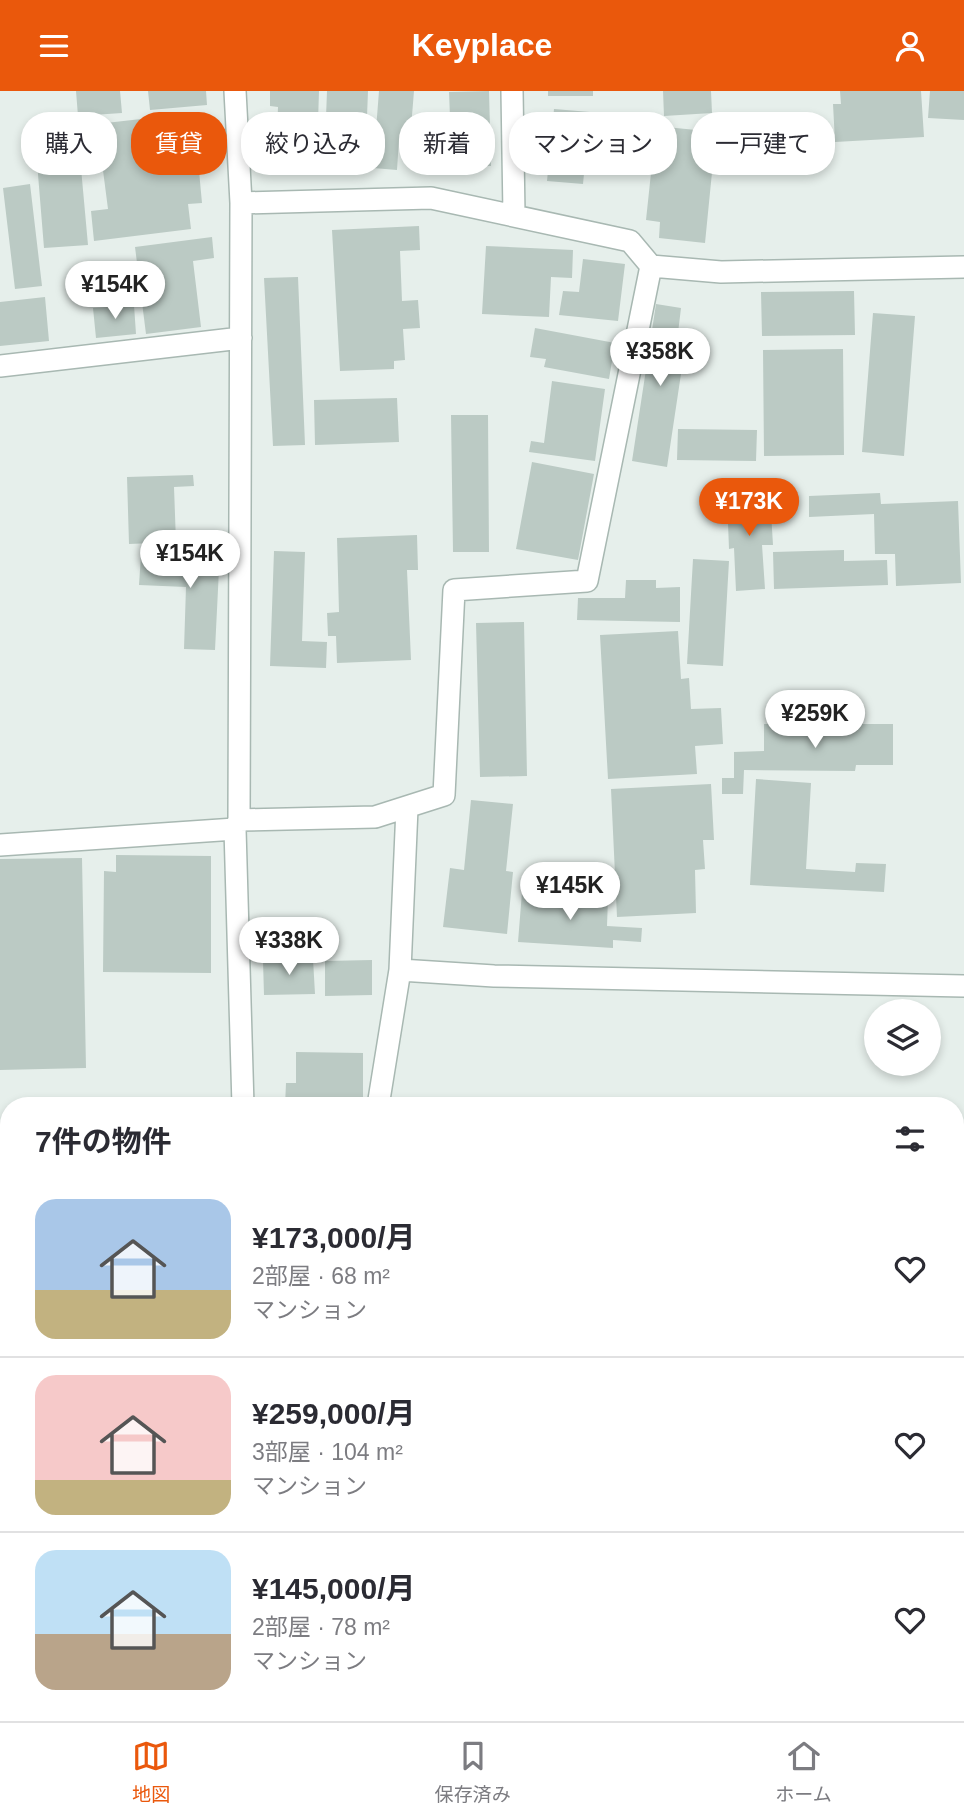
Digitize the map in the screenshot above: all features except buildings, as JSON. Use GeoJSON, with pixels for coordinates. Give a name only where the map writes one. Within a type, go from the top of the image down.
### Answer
{"type":"FeatureCollection","features":[{"type":"Feature","properties":{"kind":"street"},"geometry":{"type":"LineString","coordinates":[[235,91],[241,204],[237,824],[243,1097]]}},
{"type":"Feature","properties":{"kind":"street"},"geometry":{"type":"LineString","coordinates":[[512,91],[514,214]]}},
{"type":"Feature","properties":{"kind":"street"},"geometry":{"type":"LineString","coordinates":[[241,204],[430,198],[630,241],[651,266],[721,272],[964,267]]}},
{"type":"Feature","properties":{"kind":"street"},"geometry":{"type":"LineString","coordinates":[[0,845],[237,824],[375,817],[443,795],[454,590],[587,580],[651,266]]}},
{"type":"Feature","properties":{"kind":"street"},"geometry":{"type":"LineString","coordinates":[[0,366],[241,338]]}},
{"type":"Feature","properties":{"kind":"street"},"geometry":{"type":"LineString","coordinates":[[379,1097],[400,970],[407,808]]}},
{"type":"Feature","properties":{"kind":"street"},"geometry":{"type":"LineString","coordinates":[[400,970],[494,976],[964,986]]}}]}
